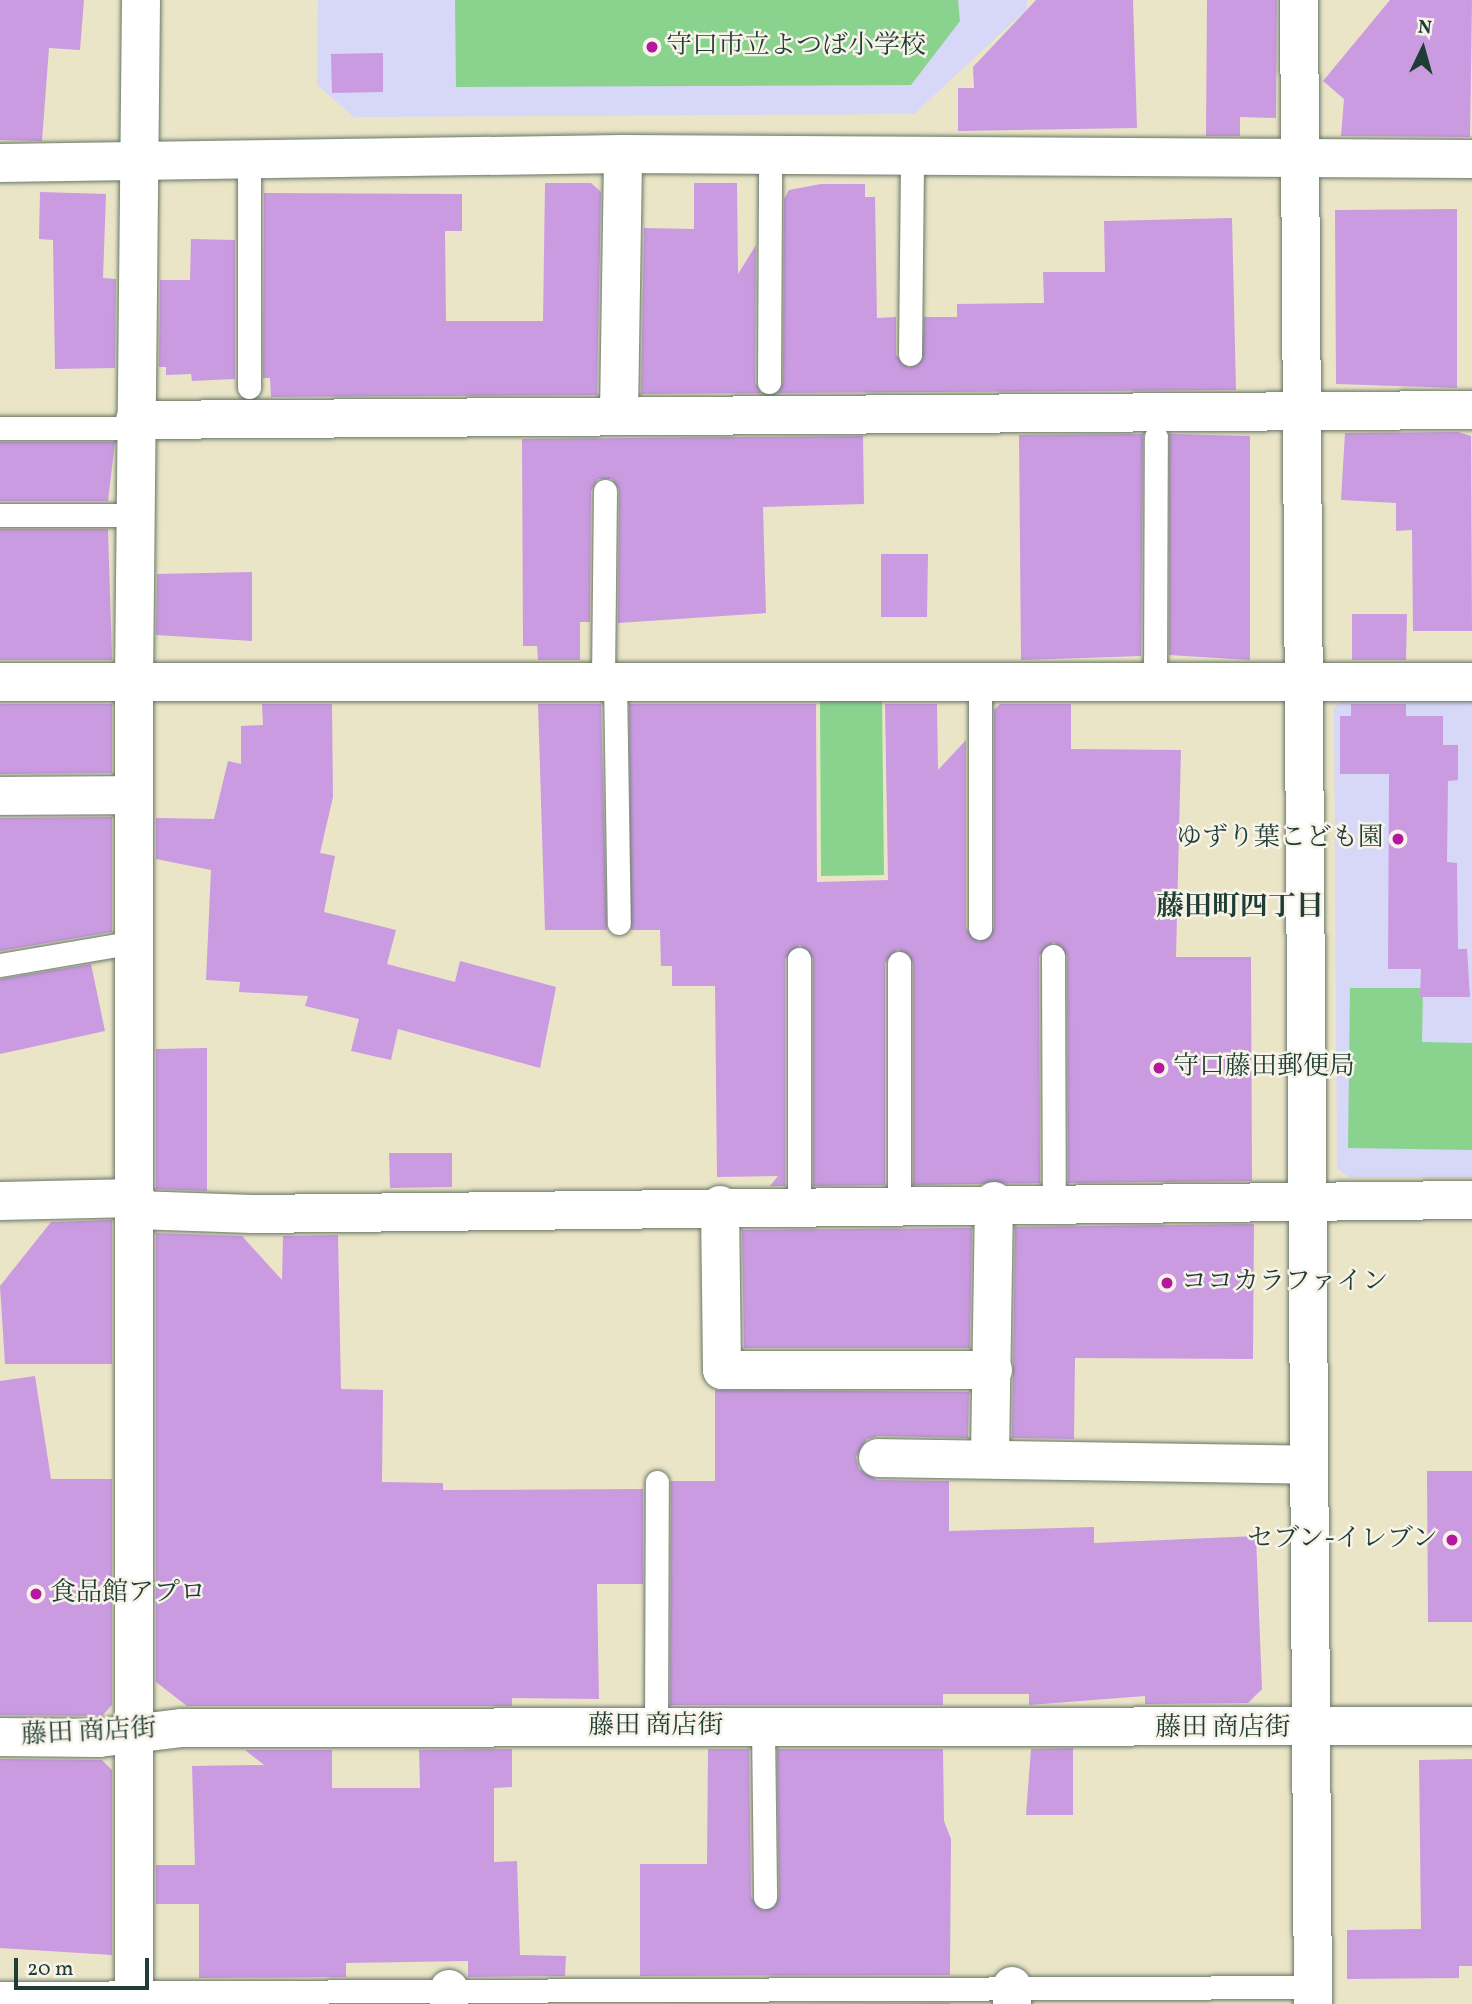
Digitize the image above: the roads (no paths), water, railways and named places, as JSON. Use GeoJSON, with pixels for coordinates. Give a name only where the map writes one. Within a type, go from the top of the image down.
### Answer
{"type":"FeatureCollection","features":[{"type":"Feature","properties":{"kind":"street"},"geometry":{"type":"LineString","coordinates":[[134,1998],[134,680],[137,163],[141,0]]}},
{"type":"Feature","properties":{"kind":"street"},"geometry":{"type":"LineString","coordinates":[[1299,0],[1303,682],[1311,1199],[1308,1465],[1313,1730],[1313,1995]]}},
{"type":"Feature","properties":{"kind":"street"},"geometry":{"type":"LineString","coordinates":[[0,163],[623,154],[1472,159]]}},
{"type":"Feature","properties":{"kind":"street"},"geometry":{"type":"LineString","coordinates":[[619,414],[623,154]]}},
{"type":"Feature","properties":{"kind":"street"},"geometry":{"type":"LineString","coordinates":[[136,424],[619,414],[1472,410]]}},
{"type":"Feature","properties":{"kind":"street"},"geometry":{"type":"LineString","coordinates":[[0,682],[1472,682]]}},
{"type":"Feature","properties":{"kind":"street"},"geometry":{"type":"LineString","coordinates":[[0,796],[134,795]]}},
{"type":"Feature","properties":{"kind":"street"},"geometry":{"type":"LineString","coordinates":[[0,1201],[136,1204],[252,1214],[1054,1200],[1472,1200]]}},
{"type":"Feature","properties":{"kind":"street"},"geometry":{"type":"LineString","coordinates":[[990,1456],[994,1201]]}},
{"type":"Feature","properties":{"kind":"street"},"geometry":{"type":"LineString","coordinates":[[720,1205],[722,1370],[993,1370]]}},
{"type":"Feature","properties":{"kind":"street"},"geometry":{"type":"LineString","coordinates":[[878,1458],[990,1456],[1308,1465]]}},
{"type":"Feature","properties":{"kind":"street","name":"藤田 商店街"},"geometry":{"type":"LineString","coordinates":[[0,1737],[134,1734],[182,1728],[763,1726],[1313,1730],[1472,1726]]}},
{"type":"Feature","properties":{"kind":"lane"},"geometry":{"type":"LineString","coordinates":[[769,382],[770,155]]}},
{"type":"Feature","properties":{"kind":"lane"},"geometry":{"type":"LineString","coordinates":[[910,354],[912,157]]}},
{"type":"Feature","properties":{"kind":"lane"},"geometry":{"type":"LineString","coordinates":[[248,387],[249,161]]}},
{"type":"Feature","properties":{"kind":"lane"},"geometry":{"type":"LineString","coordinates":[[0,428],[136,424]]}},
{"type":"Feature","properties":{"kind":"lane"},"geometry":{"type":"LineString","coordinates":[[1155,681],[1156,437]]}},
{"type":"Feature","properties":{"kind":"lane"},"geometry":{"type":"LineString","coordinates":[[605,491],[609,680],[619,923]]}},
{"type":"Feature","properties":{"kind":"lane"},"geometry":{"type":"LineString","coordinates":[[0,516],[135,514]]}},
{"type":"Feature","properties":{"kind":"lane"},"geometry":{"type":"LineString","coordinates":[[980,681],[980,929]]}},
{"type":"Feature","properties":{"kind":"lane"},"geometry":{"type":"LineString","coordinates":[[0,965],[135,942]]}},
{"type":"Feature","properties":{"kind":"lane"},"geometry":{"type":"LineString","coordinates":[[1053,956],[1054,1200]]}},
{"type":"Feature","properties":{"kind":"lane"},"geometry":{"type":"LineString","coordinates":[[799,959],[799,1204]]}},
{"type":"Feature","properties":{"kind":"lane"},"geometry":{"type":"LineString","coordinates":[[900,962],[900,1202]]}},
{"type":"Feature","properties":{"kind":"lane"},"geometry":{"type":"LineString","coordinates":[[656,1727],[657,1482]]}},
{"type":"Feature","properties":{"kind":"lane"},"geometry":{"type":"LineString","coordinates":[[763,1726],[765,1898]]}},
{"type":"Feature","properties":{"kind":"lane"},"geometry":{"type":"LineString","coordinates":[[0,1993],[134,1998],[1313,1995]]}},
{"type":"Feature","properties":{"kind":"place","name":"守口市立よつば小学校"},"geometry":{"type":"Point","coordinates":[652,47]}},
{"type":"Feature","properties":{"kind":"place","name":"ゆずり葉こども園"},"geometry":{"type":"Point","coordinates":[1398,839]}},
{"type":"Feature","properties":{"kind":"place","name":"守口藤田郵便局"},"geometry":{"type":"Point","coordinates":[1159,1068]}},
{"type":"Feature","properties":{"kind":"place","name":"ココカラファイン"},"geometry":{"type":"Point","coordinates":[1167,1283]}},
{"type":"Feature","properties":{"kind":"place","name":"セブン-イレブン"},"geometry":{"type":"Point","coordinates":[1452,1540]}},
{"type":"Feature","properties":{"kind":"place","name":"食品館アプロ"},"geometry":{"type":"Point","coordinates":[36,1594]}},
{"type":"Feature","properties":{"kind":"district","name":"藤田町四丁目"},"geometry":{"type":"Point","coordinates":[1240,908]}}]}
